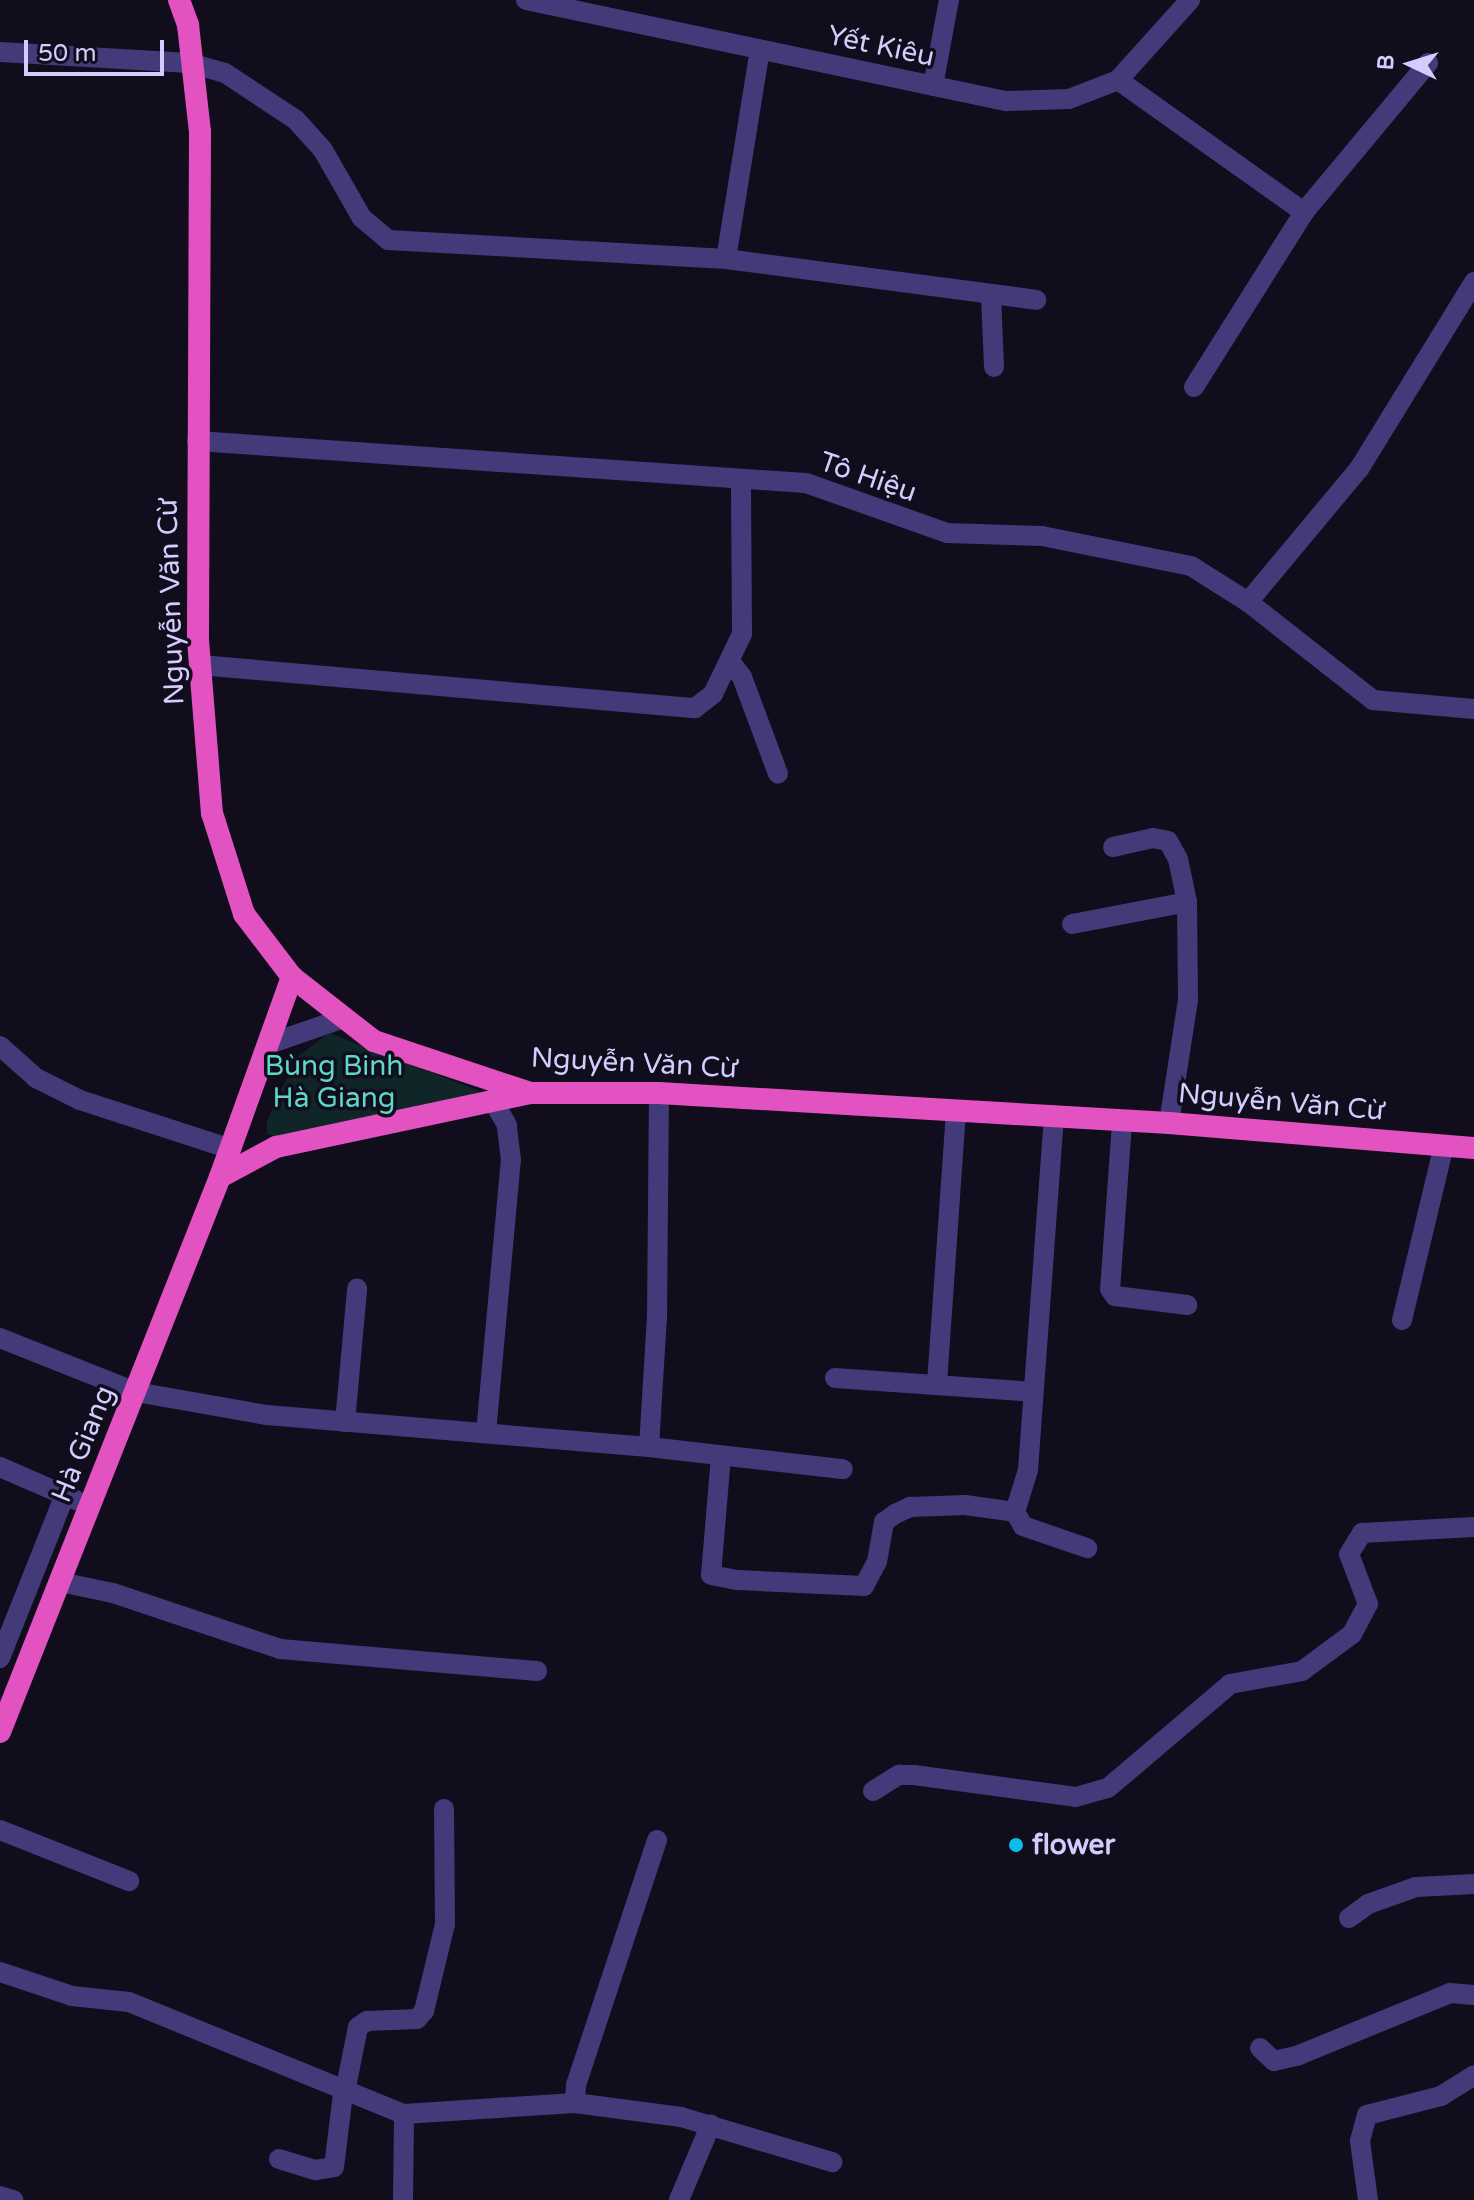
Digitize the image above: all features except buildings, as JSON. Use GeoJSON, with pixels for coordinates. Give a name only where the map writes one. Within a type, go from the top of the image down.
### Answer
{"type":"FeatureCollection","features":[{"type":"Feature","properties":{"kind":"highway","name":"Nguyễn Văn Cừ"},"geometry":{"type":"LineString","coordinates":[[179,0],[188,25],[200,132],[197,441],[200,665],[212,813],[244,914],[292,977],[341,1019],[374,1041],[530,1093],[659,1093],[1054,1119],[1169,1123],[1474,1148]]}},
{"type":"Feature","properties":{"kind":"highway","name":"Hà Giang"},"geometry":{"type":"LineString","coordinates":[[0,1732],[231,1149],[292,977]]}},
{"type":"Feature","properties":{"kind":"highway"},"geometry":{"type":"LineString","coordinates":[[220,1177],[276,1147],[305,1139],[495,1104],[530,1093]]}},
{"type":"Feature","properties":{"kind":"street"},"geometry":{"type":"LineString","coordinates":[[188,25],[195,0]]}},
{"type":"Feature","properties":{"kind":"street","name":"Yết Kiêu"},"geometry":{"type":"LineString","coordinates":[[526,0],[1007,101],[1069,99],[1118,80],[1190,0]]}},
{"type":"Feature","properties":{"kind":"street"},"geometry":{"type":"LineString","coordinates":[[933,86],[949,0]]}},
{"type":"Feature","properties":{"kind":"street"},"geometry":{"type":"LineString","coordinates":[[726,259],[760,50]]}},
{"type":"Feature","properties":{"kind":"street"},"geometry":{"type":"LineString","coordinates":[[0,52],[190,63],[247,83],[296,120],[323,150],[362,218],[388,240],[726,259],[1036,300]]}},
{"type":"Feature","properties":{"kind":"street"},"geometry":{"type":"LineString","coordinates":[[1194,387],[1304,212],[1428,63]]}},
{"type":"Feature","properties":{"kind":"street"},"geometry":{"type":"LineString","coordinates":[[1118,80],[1304,212]]}},
{"type":"Feature","properties":{"kind":"street"},"geometry":{"type":"LineString","coordinates":[[1248,602],[1359,469],[1474,282]]}},
{"type":"Feature","properties":{"kind":"street"},"geometry":{"type":"LineString","coordinates":[[991,295],[994,367]]}},
{"type":"Feature","properties":{"kind":"street","name":"Tô Hiệu"},"geometry":{"type":"LineString","coordinates":[[197,441],[553,461],[806,483],[947,533],[1042,536],[1191,566],[1248,602],[1373,700],[1474,709]]}},
{"type":"Feature","properties":{"kind":"street"},"geometry":{"type":"LineString","coordinates":[[200,665],[688,709],[705,703],[732,664],[742,634],[741,479]]}},
{"type":"Feature","properties":{"kind":"street"},"geometry":{"type":"LineString","coordinates":[[732,664],[742,677],[778,774]]}},
{"type":"Feature","properties":{"kind":"street"},"geometry":{"type":"LineString","coordinates":[[1113,847],[1153,838],[1168,841],[1178,859],[1187,902],[1188,1000],[1169,1123]]}},
{"type":"Feature","properties":{"kind":"street"},"geometry":{"type":"LineString","coordinates":[[1072,924],[1187,902]]}},
{"type":"Feature","properties":{"kind":"street"},"geometry":{"type":"LineString","coordinates":[[269,1044],[341,1019]]}},
{"type":"Feature","properties":{"kind":"street"},"geometry":{"type":"LineString","coordinates":[[0,1046],[36,1078],[80,1100],[231,1149]]}},
{"type":"Feature","properties":{"kind":"street"},"geometry":{"type":"LineString","coordinates":[[649,1447],[657,1318],[659,1093]]}},
{"type":"Feature","properties":{"kind":"street"},"geometry":{"type":"LineString","coordinates":[[486,1433],[511,1160],[507,1125],[495,1104]]}},
{"type":"Feature","properties":{"kind":"street"},"geometry":{"type":"LineString","coordinates":[[937,1383],[956,1112]]}},
{"type":"Feature","properties":{"kind":"street"},"geometry":{"type":"LineString","coordinates":[[1054,1119],[1028,1470],[1015,1512],[1023,1526],[1087,1548]]}},
{"type":"Feature","properties":{"kind":"street"},"geometry":{"type":"LineString","coordinates":[[1122,1123],[1110,1289],[1115,1296],[1187,1305]]}},
{"type":"Feature","properties":{"kind":"street"},"geometry":{"type":"LineString","coordinates":[[1402,1320],[1444,1145]]}},
{"type":"Feature","properties":{"kind":"street"},"geometry":{"type":"LineString","coordinates":[[345,1422],[357,1289]]}},
{"type":"Feature","properties":{"kind":"street"},"geometry":{"type":"LineString","coordinates":[[0,1338],[136,1392],[267,1415],[649,1447],[843,1469]]}},
{"type":"Feature","properties":{"kind":"street"},"geometry":{"type":"LineString","coordinates":[[835,1378],[1034,1392]]}},
{"type":"Feature","properties":{"kind":"street"},"geometry":{"type":"LineString","coordinates":[[721,1456],[711,1575],[737,1580],[864,1586],[877,1562],[884,1522],[895,1514],[910,1507],[965,1505],[1015,1512]]}},
{"type":"Feature","properties":{"kind":"street"},"geometry":{"type":"LineString","coordinates":[[0,1467],[91,1506]]}},
{"type":"Feature","properties":{"kind":"street","name":"Hà Giang"},"geometry":{"type":"LineString","coordinates":[[0,1658],[65,1495]]}},
{"type":"Feature","properties":{"kind":"street"},"geometry":{"type":"LineString","coordinates":[[873,1791],[899,1775],[914,1775],[1091,1795],[1167,1742],[1230,1684],[1302,1671],[1352,1634],[1368,1604],[1349,1554],[1362,1533],[1474,1527]]}},
{"type":"Feature","properties":{"kind":"street"},"geometry":{"type":"LineString","coordinates":[[60,1582],[113,1593],[280,1649],[537,1671]]}},
{"type":"Feature","properties":{"kind":"street"},"geometry":{"type":"LineString","coordinates":[[279,2159],[315,2170],[334,2167],[345,2086],[358,2027],[367,2021],[417,2019],[424,2011],[445,1924],[444,1809]]}},
{"type":"Feature","properties":{"kind":"street"},"geometry":{"type":"LineString","coordinates":[[0,1830],[129,1881]]}},
{"type":"Feature","properties":{"kind":"street"},"geometry":{"type":"LineString","coordinates":[[575,2103],[576,2085],[657,1840]]}},
{"type":"Feature","properties":{"kind":"street"},"geometry":{"type":"LineString","coordinates":[[1349,1918],[1368,1904],[1416,1887],[1474,1884]]}},
{"type":"Feature","properties":{"kind":"street"},"geometry":{"type":"LineString","coordinates":[[0,1972],[72,1996],[129,2002],[345,2086],[404,2114],[575,2103],[711,2124],[832,2162]]}},
{"type":"Feature","properties":{"kind":"street"},"geometry":{"type":"LineString","coordinates":[[1260,2048],[1274,2061],[1299,2055],[1450,1993],[1474,1995]]}},
{"type":"Feature","properties":{"kind":"street"},"geometry":{"type":"LineString","coordinates":[[1368,2200],[1360,2141],[1367,2115],[1441,2096],[1474,2075]]}},
{"type":"Feature","properties":{"kind":"street"},"geometry":{"type":"LineString","coordinates":[[403,2200],[404,2114]]}},
{"type":"Feature","properties":{"kind":"street"},"geometry":{"type":"LineString","coordinates":[[679,2200],[711,2124]]}},
{"type":"Feature","properties":{"kind":"street"},"geometry":{"type":"LineString","coordinates":[[0,2196],[13,2200]]}},
{"type":"Feature","properties":{"kind":"green space","name":"Bùng Binh Hà Giang"},"geometry":{"type":"Polygon","coordinates":[[[329,1033],[477,1090],[483,1096],[278,1137],[267,1134],[267,1121],[297,1057],[329,1033]]]}},
{"type":"Feature","properties":{"kind":"place","name":"flower"},"geometry":{"type":"Point","coordinates":[1016,1845]}}]}
